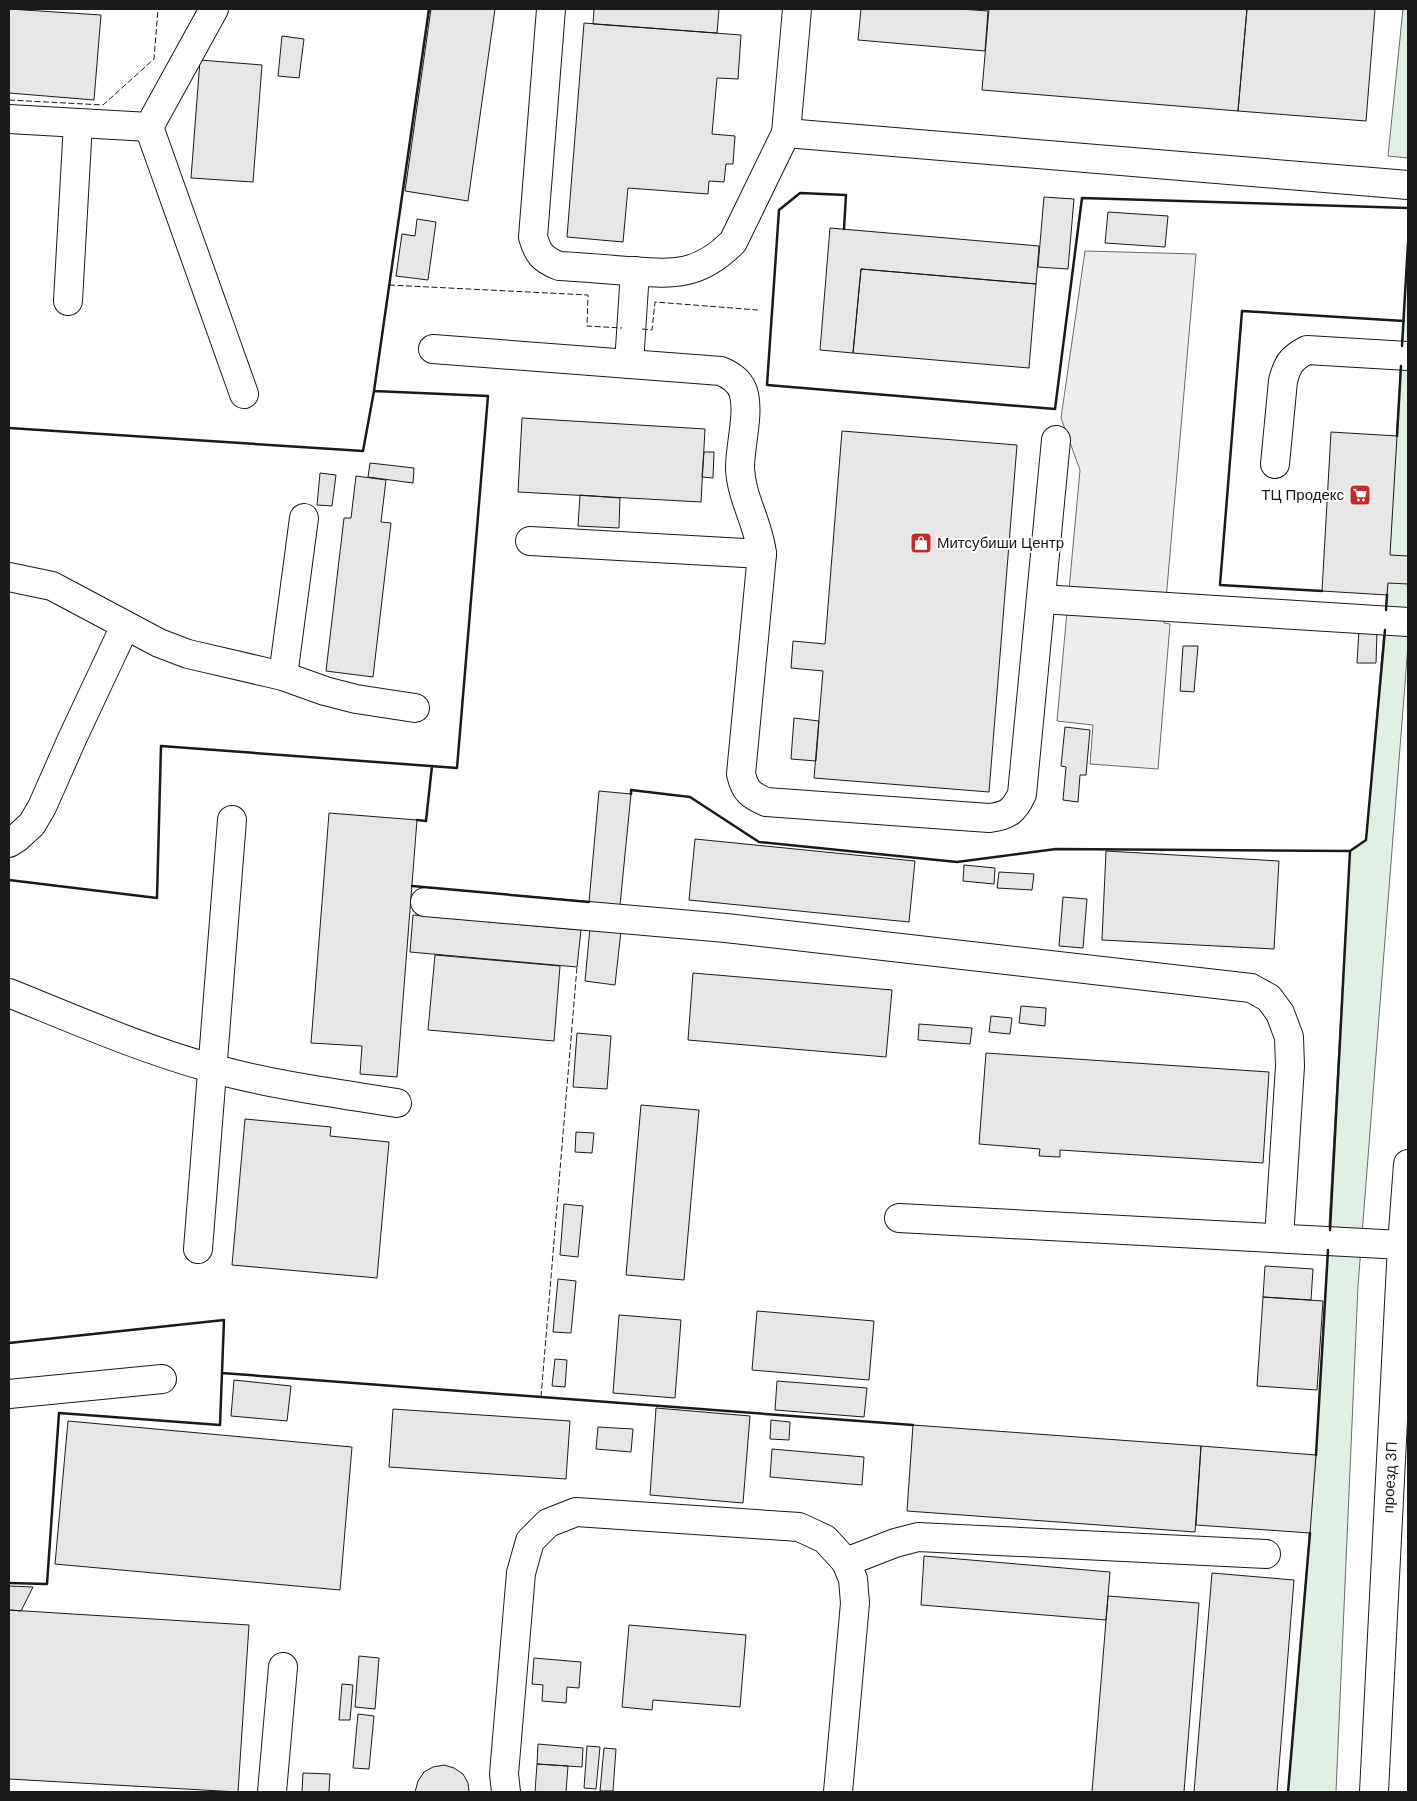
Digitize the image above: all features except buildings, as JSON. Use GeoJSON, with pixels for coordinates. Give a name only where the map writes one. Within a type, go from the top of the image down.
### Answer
{"type":"FeatureCollection","features":[{"type":"Feature","properties":{"kind":"street"},"geometry":{"type":"LineString","coordinates":[[214,9],[149,127],[244,394]]}},
{"type":"Feature","properties":{"kind":"street"},"geometry":{"type":"LineString","coordinates":[[551,9],[533,237],[537,251],[546,261],[558,266],[662,274],[681,272],[701,266],[720,256],[733,242],[786,133],[797,9]]}},
{"type":"Feature","properties":{"kind":"street"},"geometry":{"type":"LineString","coordinates":[[9,119],[149,127]]}},
{"type":"Feature","properties":{"kind":"street"},"geometry":{"type":"LineString","coordinates":[[68,301],[78,123]]}},
{"type":"Feature","properties":{"kind":"street"},"geometry":{"type":"LineString","coordinates":[[786,133],[1408,184]]}},
{"type":"Feature","properties":{"kind":"street"},"geometry":{"type":"LineString","coordinates":[[629,364],[635,271]]}},
{"type":"Feature","properties":{"kind":"street"},"geometry":{"type":"LineString","coordinates":[[434,349],[721,370],[734,377],[742,388],[745,402],[740,467],[742,486],[760,539],[762,554],[741,774],[744,787],[754,796],[766,802],[989,818],[1002,816],[1016,807],[1022,794],[1056,440]]}},
{"type":"Feature","properties":{"kind":"street"},"geometry":{"type":"LineString","coordinates":[[1275,464],[1282,381],[1286,368],[1296,356],[1307,350],[1408,356]]}},
{"type":"Feature","properties":{"kind":"street"},"geometry":{"type":"LineString","coordinates":[[283,676],[304,518]]}},
{"type":"Feature","properties":{"kind":"street"},"geometry":{"type":"LineString","coordinates":[[530,541],[762,554]]}},
{"type":"Feature","properties":{"kind":"street"},"geometry":{"type":"LineString","coordinates":[[9,577],[52,586],[160,643],[188,654],[283,676],[325,691],[356,699],[415,708]]}},
{"type":"Feature","properties":{"kind":"street"},"geometry":{"type":"LineString","coordinates":[[1041,599],[1408,622]]}},
{"type":"Feature","properties":{"kind":"street"},"geometry":{"type":"LineString","coordinates":[[9,843],[32,824],[42,806],[126,626]]}},
{"type":"Feature","properties":{"kind":"street"},"geometry":{"type":"LineString","coordinates":[[198,1249],[232,820]]}},
{"type":"Feature","properties":{"kind":"street"},"geometry":{"type":"LineString","coordinates":[[425,902],[726,928],[1251,988],[1269,998],[1280,1013],[1289,1037],[1290,1066],[1279,1238]]}},
{"type":"Feature","properties":{"kind":"street"},"geometry":{"type":"LineString","coordinates":[[9,993],[148,1049],[212,1068],[260,1080],[397,1103]]}},
{"type":"Feature","properties":{"kind":"street","name":"проезд 3П"},"geometry":{"type":"LineString","coordinates":[[1374,1792],[1402,1245],[1408,1164]]}},
{"type":"Feature","properties":{"kind":"street"},"geometry":{"type":"LineString","coordinates":[[899,1218],[1402,1245]]}},
{"type":"Feature","properties":{"kind":"street"},"geometry":{"type":"LineString","coordinates":[[9,1399],[162,1379]]}},
{"type":"Feature","properties":{"kind":"street"},"geometry":{"type":"LineString","coordinates":[[506,1792],[504,1774],[521,1573],[530,1541],[548,1523],[576,1512],[799,1527],[825,1539],[846,1562],[853,1579],[855,1603],[838,1792]]}},
{"type":"Feature","properties":{"kind":"street"},"geometry":{"type":"LineString","coordinates":[[846,1562],[895,1543],[918,1538],[1266,1554]]}},
{"type":"Feature","properties":{"kind":"street"},"geometry":{"type":"LineString","coordinates":[[272,1792],[283,1668]]}},
{"type":"Feature","properties":{"kind":"green space"},"geometry":{"type":"Polygon","coordinates":[[[1403,9],[1408,9],[1408,158],[1388,156],[1403,9]]]}},
{"type":"Feature","properties":{"kind":"green space"},"geometry":{"type":"Polygon","coordinates":[[[1408,243],[1408,645],[1358,1286],[1336,1792],[1288,1792],[1316,1455],[1350,851],[1366,840],[1387,595],[1408,243]]]}},
{"type":"Feature","properties":{"kind":"shaded area"},"geometry":{"type":"Polygon","coordinates":[[[1085,251],[1196,254],[1164,623],[1170,624],[1158,769],[1090,764],[1093,725],[1057,721],[1080,470],[1061,418],[1085,251]]]}},
{"type":"Feature","properties":{"kind":"fence"},"geometry":{"type":"LineString","coordinates":[[9,100],[103,105],[154,59],[158,9]]}},
{"type":"Feature","properties":{"kind":"fence"},"geometry":{"type":"LineString","coordinates":[[389,285],[588,295],[587,326],[622,328]]}},
{"type":"Feature","properties":{"kind":"fence"},"geometry":{"type":"LineString","coordinates":[[642,329],[652,330],[655,302],[758,310]]}},
{"type":"Feature","properties":{"kind":"fence"},"geometry":{"type":"LineString","coordinates":[[541,1397],[577,967]]}},
{"type":"Feature","properties":{"kind":"wall"},"geometry":{"type":"LineString","coordinates":[[9,428],[363,451],[374,391],[429,9]]}},
{"type":"Feature","properties":{"kind":"wall"},"geometry":{"type":"LineString","coordinates":[[844,229],[846,195],[800,193],[779,210],[767,385],[1055,409],[1082,198],[1408,208]]}},
{"type":"Feature","properties":{"kind":"wall"},"geometry":{"type":"LineString","coordinates":[[1402,346],[1408,243]]}},
{"type":"Feature","properties":{"kind":"wall"},"geometry":{"type":"LineString","coordinates":[[1322,591],[1220,585],[1242,311],[1404,321]]}},
{"type":"Feature","properties":{"kind":"wall"},"geometry":{"type":"LineString","coordinates":[[1397,436],[1401,366]]}},
{"type":"Feature","properties":{"kind":"wall"},"geometry":{"type":"LineString","coordinates":[[9,880],[157,898],[161,746],[457,768],[488,396],[374,391]]}},
{"type":"Feature","properties":{"kind":"wall"},"geometry":{"type":"LineString","coordinates":[[1386,610],[1387,595]]}},
{"type":"Feature","properties":{"kind":"wall"},"geometry":{"type":"LineString","coordinates":[[631,794],[631,790],[690,797],[759,842],[957,862],[1056,849],[1350,851],[1366,840],[1385,630]]}},
{"type":"Feature","properties":{"kind":"wall"},"geometry":{"type":"LineString","coordinates":[[417,820],[426,821],[432,766]]}},
{"type":"Feature","properties":{"kind":"wall"},"geometry":{"type":"LineString","coordinates":[[1330,1230],[1350,851]]}},
{"type":"Feature","properties":{"kind":"wall"},"geometry":{"type":"LineString","coordinates":[[412,886],[589,902]]}},
{"type":"Feature","properties":{"kind":"wall"},"geometry":{"type":"LineString","coordinates":[[1316,1455],[1328,1250]]}},
{"type":"Feature","properties":{"kind":"wall"},"geometry":{"type":"LineString","coordinates":[[9,1343],[224,1320],[220,1425],[59,1413],[47,1584],[9,1583]]}},
{"type":"Feature","properties":{"kind":"wall"},"geometry":{"type":"LineString","coordinates":[[222,1373],[913,1425]]}},
{"type":"Feature","properties":{"kind":"wall"},"geometry":{"type":"LineString","coordinates":[[1288,1792],[1310,1533]]}},
{"type":"Feature","properties":{"kind":"place","name":"ТЦ Продекс"},"geometry":{"type":"Point","coordinates":[1360,495]}},
{"type":"Feature","properties":{"kind":"place","name":"Митсубиши Центр"},"geometry":{"type":"Point","coordinates":[921,543]}}]}
